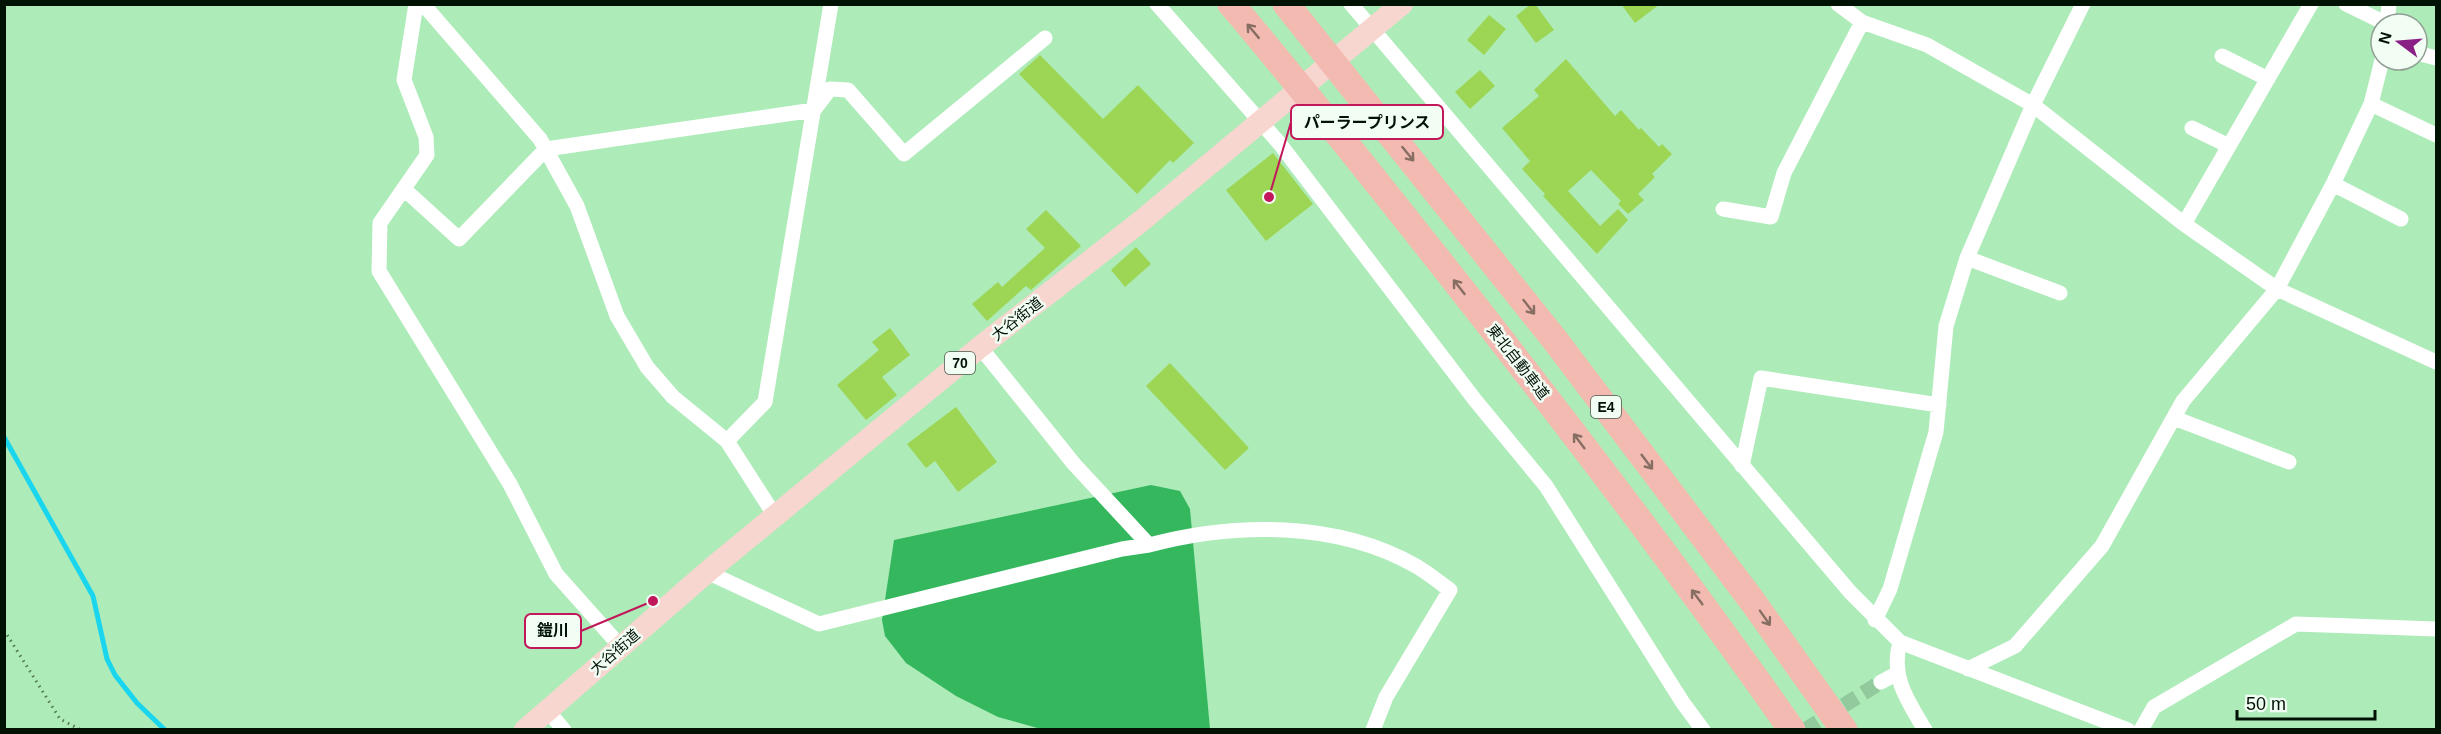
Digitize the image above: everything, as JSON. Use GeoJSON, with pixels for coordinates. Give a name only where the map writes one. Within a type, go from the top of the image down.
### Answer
{"type":"FeatureCollection","features":[{"type":"Feature","properties":{"kind":"highway","name":"東北自動車道"},"geometry":{"type":"LineString","coordinates":[[1231,4],[1276,57],[1540,390],[1723,631],[1792,729]]}},
{"type":"Feature","properties":{"kind":"highway","name":"E4"},"geometry":{"type":"LineString","coordinates":[[1287,4],[1555,340],[1753,602],[1844,729]]}},
{"type":"Feature","properties":{"kind":"main road","name":"大谷街道"},"geometry":{"type":"LineString","coordinates":[[525,729],[707,572],[980,347],[1077,274],[1402,4]]}},
{"type":"Feature","properties":{"kind":"street"},"geometry":{"type":"LineString","coordinates":[[416,4],[404,80],[426,137],[427,154],[380,223],[379,271],[510,484],[556,574],[621,647]]}},
{"type":"Feature","properties":{"kind":"street"},"geometry":{"type":"LineString","coordinates":[[423,4],[540,139],[577,206],[617,316],[647,367],[673,397],[727,441],[775,516]]}},
{"type":"Feature","properties":{"kind":"street"},"geometry":{"type":"LineString","coordinates":[[727,441],[765,402],[831,4]]}},
{"type":"Feature","properties":{"kind":"street"},"geometry":{"type":"LineString","coordinates":[[1157,4],[1280,144],[1475,400],[1546,486],[1683,703],[1703,729]]}},
{"type":"Feature","properties":{"kind":"street"},"geometry":{"type":"LineString","coordinates":[[1351,4],[1875,620],[1900,642],[2128,729]]}},
{"type":"Feature","properties":{"kind":"street"},"geometry":{"type":"LineString","coordinates":[[1838,4],[1862,22],[1927,45],[2033,105],[2184,224],[2277,289],[2436,362]]}},
{"type":"Feature","properties":{"kind":"street"},"geometry":{"type":"LineString","coordinates":[[1875,620],[1890,589],[1936,432],[1946,326],[1967,258],[2033,105],[2083,4]]}},
{"type":"Feature","properties":{"kind":"street"},"geometry":{"type":"LineString","coordinates":[[2184,224],[2311,4]]}},
{"type":"Feature","properties":{"kind":"street"},"geometry":{"type":"LineString","coordinates":[[2346,4],[2387,24],[2389,4]]}},
{"type":"Feature","properties":{"kind":"street"},"geometry":{"type":"LineString","coordinates":[[1723,208],[1772,217],[1784,173],[1862,22]]}},
{"type":"Feature","properties":{"kind":"street"},"geometry":{"type":"LineString","coordinates":[[404,189],[459,239],[546,149],[814,110],[830,89],[848,90],[904,154],[1045,38]]}},
{"type":"Feature","properties":{"kind":"street"},"geometry":{"type":"LineString","coordinates":[[2222,56],[2268,79]]}},
{"type":"Feature","properties":{"kind":"street"},"geometry":{"type":"LineString","coordinates":[[1968,669],[2015,646],[2102,546],[2183,401],[2277,289],[2333,184],[2371,104],[2379,72]]}},
{"type":"Feature","properties":{"kind":"street"},"geometry":{"type":"LineString","coordinates":[[2371,104],[2436,135]]}},
{"type":"Feature","properties":{"kind":"street"},"geometry":{"type":"LineString","coordinates":[[2192,128],[2229,147]]}},
{"type":"Feature","properties":{"kind":"street"},"geometry":{"type":"LineString","coordinates":[[2333,184],[2401,219]]}},
{"type":"Feature","properties":{"kind":"street"},"geometry":{"type":"LineString","coordinates":[[1967,258],[2060,293]]}},
{"type":"Feature","properties":{"kind":"street"},"geometry":{"type":"LineString","coordinates":[[980,347],[1074,464],[1149,545]]}},
{"type":"Feature","properties":{"kind":"street"},"geometry":{"type":"LineString","coordinates":[[1742,466],[1761,378],[1938,405]]}},
{"type":"Feature","properties":{"kind":"street"},"geometry":{"type":"LineString","coordinates":[[2174,418],[2289,462]]}},
{"type":"Feature","properties":{"kind":"street"},"geometry":{"type":"LineString","coordinates":[[707,572],[819,624],[1174,538],[1252,528],[1334,537],[1374,546],[1417,566],[1450,590],[1386,697],[1373,729]]}},
{"type":"Feature","properties":{"kind":"street"},"geometry":{"type":"LineString","coordinates":[[2141,729],[2154,707],[2296,624],[2436,629]]}},
{"type":"Feature","properties":{"kind":"street"},"geometry":{"type":"LineString","coordinates":[[1900,642],[1896,658],[1896,674],[1904,694],[1925,729]]}},
{"type":"Feature","properties":{"kind":"street"},"geometry":{"type":"LineString","coordinates":[[1881,682],[1896,674]]}},
{"type":"Feature","properties":{"kind":"street"},"geometry":{"type":"LineString","coordinates":[[547,710],[564,729]]}},
{"type":"Feature","properties":{"kind":"path"},"geometry":{"type":"LineString","coordinates":[[4,630],[60,719],[81,729]]}},
{"type":"Feature","properties":{"kind":"green space"},"geometry":{"type":"Polygon","coordinates":[[[1151,485],[1180,491],[1190,509],[1210,729],[1041,729],[998,717],[956,696],[906,663],[885,636],[882,620],[894,540],[1151,485]]]}},
{"type":"Feature","properties":{"kind":"building"},"geometry":{"type":"Polygon","coordinates":[[[1531,4],[1535,4],[1554,30],[1536,43],[1516,16],[1531,4]]]}},
{"type":"Feature","properties":{"kind":"building"},"geometry":{"type":"Polygon","coordinates":[[[1621,4],[1660,4],[1635,23],[1621,4]]]}},
{"type":"Feature","properties":{"kind":"building"},"geometry":{"type":"Polygon","coordinates":[[[1489,15],[1506,29],[1484,55],[1467,40],[1489,15]]]}},
{"type":"Feature","properties":{"kind":"building"},"geometry":{"type":"Polygon","coordinates":[[[1040,55],[1103,119],[1138,85],[1194,143],[1173,163],[1170,160],[1137,194],[1019,74],[1040,55]]]}},
{"type":"Feature","properties":{"kind":"building"},"geometry":{"type":"Polygon","coordinates":[[[1566,59],[1615,116],[1621,110],[1639,130],[1641,128],[1659,147],[1662,144],[1672,154],[1652,174],[1655,177],[1638,194],[1644,200],[1628,214],[1618,204],[1621,201],[1591,170],[1568,191],[1600,226],[1618,209],[1628,220],[1597,254],[1543,196],[1545,194],[1522,169],[1530,161],[1502,128],[1539,96],[1534,90],[1566,59]]]}},
{"type":"Feature","properties":{"kind":"building"},"geometry":{"type":"Polygon","coordinates":[[[1480,70],[1495,86],[1470,109],[1455,92],[1480,70]]]}},
{"type":"Feature","properties":{"kind":"building"},"geometry":{"type":"Polygon","coordinates":[[[1273,153],[1313,204],[1266,241],[1226,190],[1273,153]]]}},
{"type":"Feature","properties":{"kind":"building"},"geometry":{"type":"Polygon","coordinates":[[[1046,210],[1081,246],[1031,290],[1026,286],[987,321],[972,304],[998,282],[1002,287],[1045,248],[1026,229],[1046,210]]]}},
{"type":"Feature","properties":{"kind":"building"},"geometry":{"type":"Polygon","coordinates":[[[1136,247],[1151,264],[1125,287],[1111,270],[1136,247]]]}},
{"type":"Feature","properties":{"kind":"building"},"geometry":{"type":"Polygon","coordinates":[[[890,328],[910,355],[882,377],[897,395],[866,420],[837,385],[879,350],[872,342],[890,328]]]}},
{"type":"Feature","properties":{"kind":"building"},"geometry":{"type":"Polygon","coordinates":[[[1170,363],[1249,448],[1225,470],[1146,386],[1170,363]]]}},
{"type":"Feature","properties":{"kind":"building"},"geometry":{"type":"Polygon","coordinates":[[[956,407],[997,462],[958,492],[935,461],[926,468],[907,444],[956,407]]]}},
{"type":"Feature","properties":{"kind":"waterway"},"geometry":{"type":"LineString","coordinates":[[4,437],[93,596],[107,659],[115,675],[137,703],[165,730]]}},
{"type":"Feature","properties":{"kind":"tunnel"},"geometry":{"type":"LineString","coordinates":[[1805,730],[1881,682]]}},
{"type":"Feature","properties":{"kind":"place","name":"パーラープリンス"},"geometry":{"type":"Point","coordinates":[1269,197]}},
{"type":"Feature","properties":{"kind":"place","name":"鎧川"},"geometry":{"type":"Point","coordinates":[653,601]}}]}
